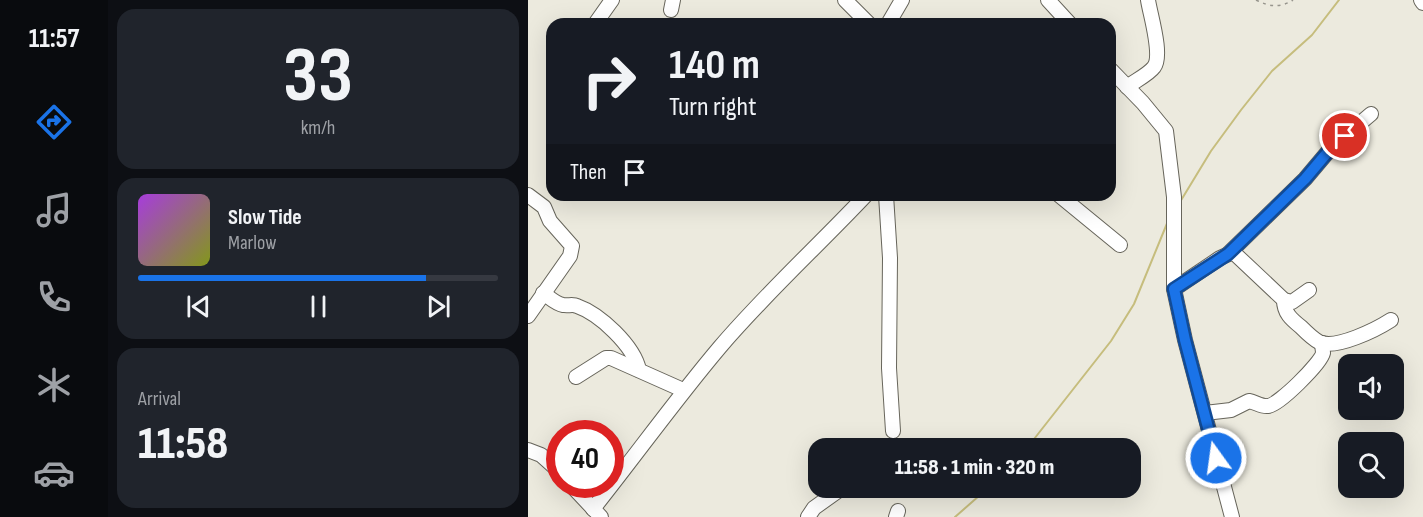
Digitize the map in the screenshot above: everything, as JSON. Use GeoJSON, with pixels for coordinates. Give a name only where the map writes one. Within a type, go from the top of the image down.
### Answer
{"type":"FeatureCollection","features":[{"type":"Feature","properties":{"kind":"street"},"geometry":{"type":"LineString","coordinates":[[599,18],[612,0]]}},
{"type":"Feature","properties":{"kind":"street"},"geometry":{"type":"LineString","coordinates":[[845,0],[862,18]]}},
{"type":"Feature","properties":{"kind":"street"},"geometry":{"type":"LineString","coordinates":[[892,18],[902,0]]}},
{"type":"Feature","properties":{"kind":"street"},"geometry":{"type":"LineString","coordinates":[[1048,0],[1064,18]]}},
{"type":"Feature","properties":{"kind":"street"},"geometry":{"type":"LineString","coordinates":[[1127,87],[1154,67],[1156,62],[1158,52],[1148,0]]}},
{"type":"Feature","properties":{"kind":"street"},"geometry":{"type":"LineString","coordinates":[[1116,75],[1166,131],[1174,197],[1174,289],[1185,340],[1232,517]]}},
{"type":"Feature","properties":{"kind":"street"},"geometry":{"type":"LineString","coordinates":[[1174,289],[1228,254],[1305,179],[1332,147],[1371,114]]}},
{"type":"Feature","properties":{"kind":"street"},"geometry":{"type":"LineString","coordinates":[[528,195],[544,207],[550,221],[572,246],[570,256],[528,316]]}},
{"type":"Feature","properties":{"kind":"street"},"geometry":{"type":"LineString","coordinates":[[583,498],[597,513],[684,390],[764,299],[860,201]]}},
{"type":"Feature","properties":{"kind":"street"},"geometry":{"type":"LineString","coordinates":[[886,201],[890,258],[889,368],[893,431]]}},
{"type":"Feature","properties":{"kind":"street"},"geometry":{"type":"LineString","coordinates":[[1066,201],[1120,245]]}},
{"type":"Feature","properties":{"kind":"street"},"geometry":{"type":"LineString","coordinates":[[1228,254],[1233,252],[1239,255],[1284,300],[1292,302],[1309,290]]}},
{"type":"Feature","properties":{"kind":"street"},"geometry":{"type":"LineString","coordinates":[[543,293],[562,305],[576,305],[596,316],[618,336],[631,352],[639,370]]}},
{"type":"Feature","properties":{"kind":"street"},"geometry":{"type":"LineString","coordinates":[[1284,300],[1284,309],[1288,316],[1322,343],[1335,343],[1371,332],[1390,320]]}},
{"type":"Feature","properties":{"kind":"street"},"geometry":{"type":"LineString","coordinates":[[1205,414],[1231,410],[1249,401],[1266,406],[1271,405],[1288,393],[1310,372],[1322,354],[1322,343]]}},
{"type":"Feature","properties":{"kind":"street"},"geometry":{"type":"LineString","coordinates":[[576,377],[606,358],[611,358],[684,390]]}},
{"type":"Feature","properties":{"kind":"street"},"geometry":{"type":"LineString","coordinates":[[528,450],[546,459]]}},
{"type":"Feature","properties":{"kind":"street"},"geometry":{"type":"LineString","coordinates":[[808,517],[814,508],[828,498]]}},
{"type":"Feature","properties":{"kind":"path"},"geometry":{"type":"LineString","coordinates":[[1256,0],[1269,7],[1280,6],[1293,0]]}},
{"type":"Feature","properties":{"kind":"waterway"},"geometry":{"type":"LineString","coordinates":[[1180,202],[1211,151],[1241,110],[1272,71],[1312,35],[1339,0]]}},
{"type":"Feature","properties":{"kind":"waterway"},"geometry":{"type":"LineString","coordinates":[[1035,438],[1111,341],[1134,304],[1168,221]]}},
{"type":"Feature","properties":{"kind":"waterway"},"geometry":{"type":"LineString","coordinates":[[955,517],[977,498]]}},
{"type":"Feature","properties":{"kind":"route"},"geometry":{"type":"LineString","coordinates":[[1216,458],[1174,289],[1228,254],[1305,179],[1332,147],[1345,136]]}}]}
